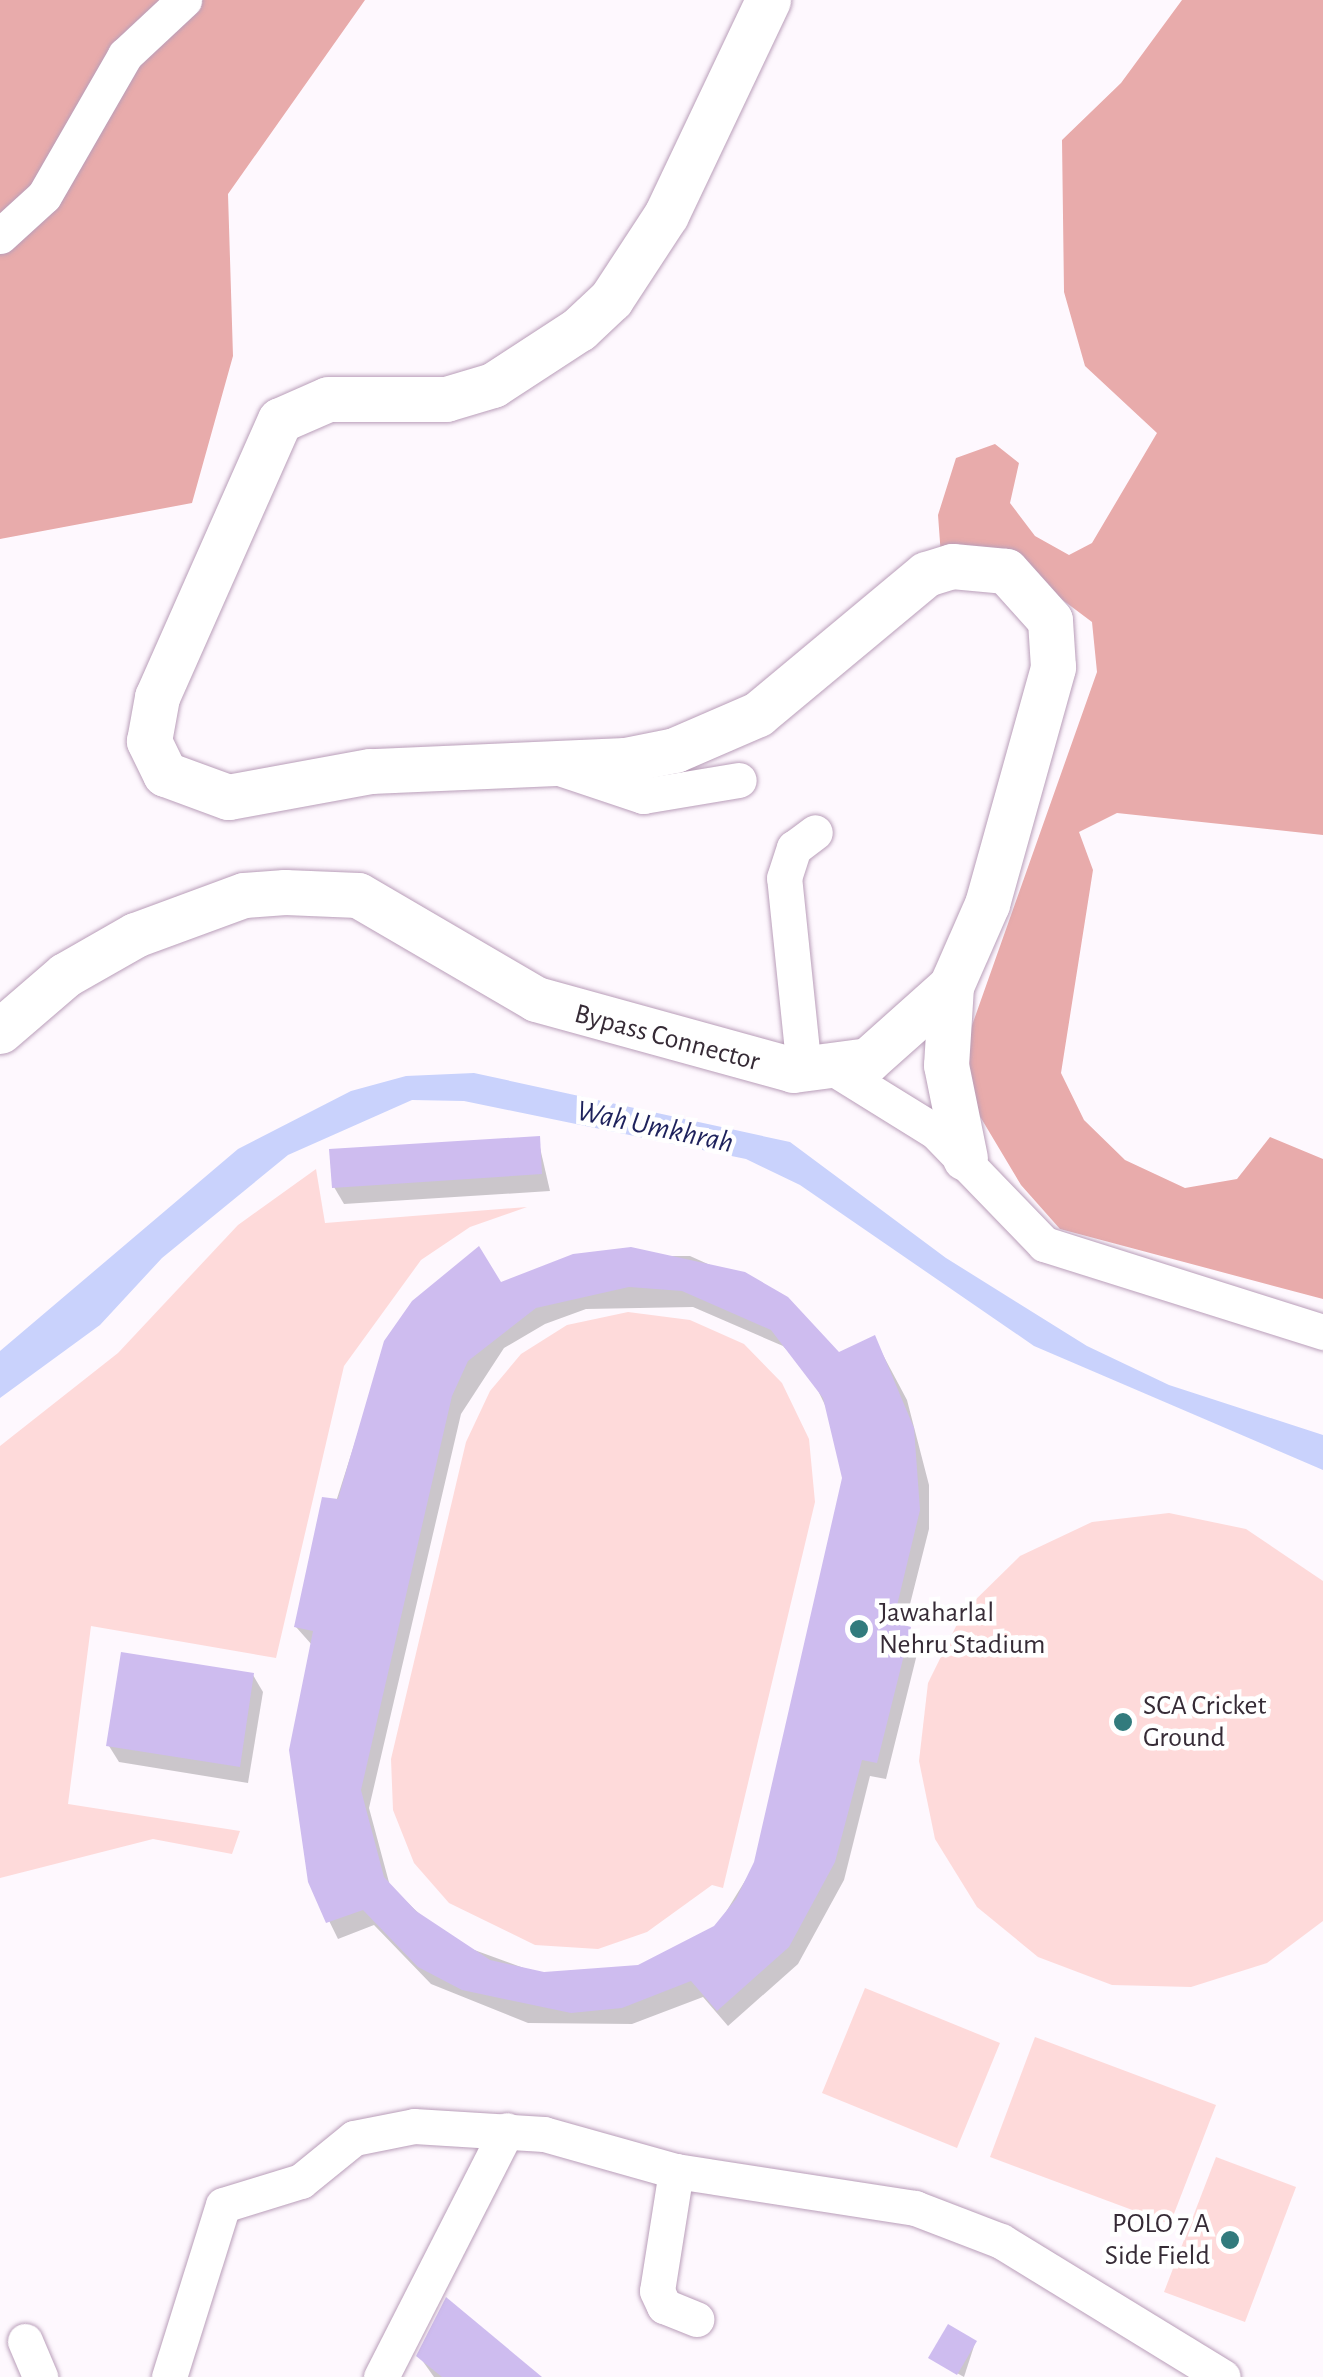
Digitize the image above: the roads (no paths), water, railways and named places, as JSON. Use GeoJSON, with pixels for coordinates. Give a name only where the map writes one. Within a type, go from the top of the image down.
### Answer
{"type":"FeatureCollection","features":[{"type":"Feature","properties":{"kind":"main road"},"geometry":{"type":"LineString","coordinates":[[768,0],[666,216],[611,300],[579,329],[493,385],[430,400],[328,400],[280,420],[149,722],[166,774],[228,797],[370,771],[555,766],[658,754],[720,732],[798,684],[926,574],[952,566],[1006,572],[1045,611],[1053,667],[987,904],[951,986],[946,1065],[965,1158]]}},
{"type":"Feature","properties":{"kind":"main road","name":"Bypass Connector"},"geometry":{"type":"LineString","coordinates":[[0,1031],[64,975],[165,921],[244,896],[324,891],[404,915],[576,1016],[820,1070]]}},
{"type":"Feature","properties":{"kind":"main road"},"geometry":{"type":"LineString","coordinates":[[820,1070],[895,1043],[951,986]]}},
{"type":"Feature","properties":{"kind":"street"},"geometry":{"type":"LineString","coordinates":[[0,236],[44,196],[125,56],[184,0]]}},
{"type":"Feature","properties":{"kind":"street"},"geometry":{"type":"LineString","coordinates":[[555,766],[643,796],[739,780]]}},
{"type":"Feature","properties":{"kind":"street"},"geometry":{"type":"LineString","coordinates":[[815,832],[794,848],[784,878],[820,1070]]}},
{"type":"Feature","properties":{"kind":"street","name":"Bypass Connector"},"geometry":{"type":"LineString","coordinates":[[820,1070],[965,1158],[1023,1226],[1080,1262],[1323,1332]]}},
{"type":"Feature","properties":{"kind":"street"},"geometry":{"type":"LineString","coordinates":[[169,2377],[223,2205],[301,2181],[378,2128],[507,2130],[676,2171],[961,2222],[1223,2377]]}},
{"type":"Feature","properties":{"kind":"street"},"geometry":{"type":"LineString","coordinates":[[382,2377],[507,2130]]}},
{"type":"Feature","properties":{"kind":"street"},"geometry":{"type":"LineString","coordinates":[[676,2171],[657,2291],[664,2306],[696,2318]]}},
{"type":"Feature","properties":{"kind":"street"},"geometry":{"type":"LineString","coordinates":[[25,2341],[40,2377]]}},
{"type":"Feature","properties":{"kind":"water","name":"Wah Umkhrah"},"geometry":{"type":"Polygon","coordinates":[[[474,1073],[790,1142],[946,1258],[1087,1346],[1169,1385],[1323,1435],[1323,1470],[1034,1346],[800,1185],[746,1159],[464,1101],[412,1100],[288,1155],[162,1258],[100,1325],[0,1398],[0,1351],[238,1149],[351,1091],[406,1076],[474,1073]]]}},
{"type":"Feature","properties":{"kind":"place","name":"Jawaharlal Nehru Stadium"},"geometry":{"type":"Point","coordinates":[859,1629]}},
{"type":"Feature","properties":{"kind":"place","name":"SCA Cricket Ground"},"geometry":{"type":"Point","coordinates":[1123,1722]}},
{"type":"Feature","properties":{"kind":"place","name":"POLO 7 A Side Field"},"geometry":{"type":"Point","coordinates":[1230,2240]}}]}
